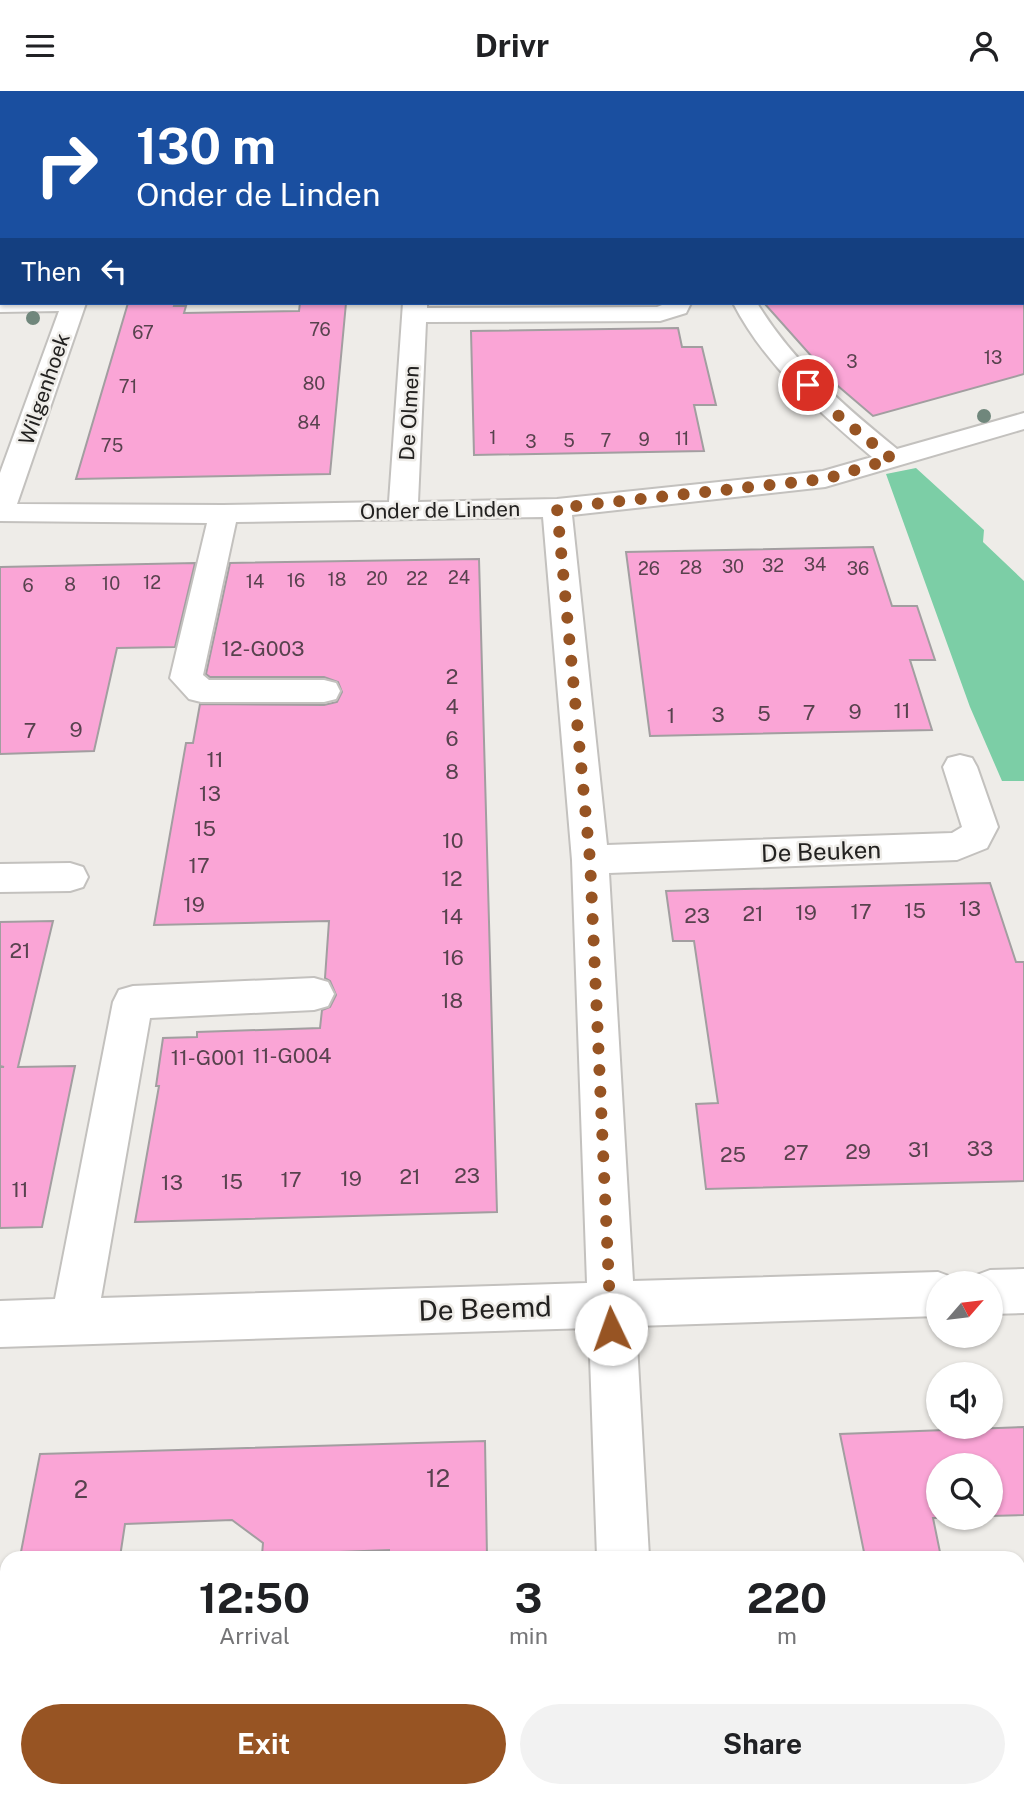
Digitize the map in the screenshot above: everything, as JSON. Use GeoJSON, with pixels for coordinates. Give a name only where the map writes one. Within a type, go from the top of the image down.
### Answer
{"type":"FeatureCollection","features":[{"type":"Feature","properties":{"kind":"street","name":"Wilgenhoek"},"geometry":{"type":"LineString","coordinates":[[0,512],[74,305]]}},
{"type":"Feature","properties":{"kind":"street","name":"De Olmen"},"geometry":{"type":"LineString","coordinates":[[403,510],[415,309],[660,314],[677,309],[678,305]]}},
{"type":"Feature","properties":{"kind":"street"},"geometry":{"type":"LineString","coordinates":[[746,305],[754,320],[794,371],[835,413],[892,459]]}},
{"type":"Feature","properties":{"kind":"street","name":"Onder de Linden"},"geometry":{"type":"LineString","coordinates":[[0,512],[223,515],[557,508],[825,479],[1024,421]]}},
{"type":"Feature","properties":{"kind":"street"},"geometry":{"type":"LineString","coordinates":[[557,508],[590,860],[623,1551]]}},
{"type":"Feature","properties":{"kind":"street"},"geometry":{"type":"LineString","coordinates":[[223,515],[186,678],[201,691],[324,691]]}},
{"type":"Feature","properties":{"kind":"street","name":"De Beuken"},"geometry":{"type":"LineString","coordinates":[[590,860],[957,846],[974,838],[980,827],[960,767]]}},
{"type":"Feature","properties":{"kind":"street"},"geometry":{"type":"LineString","coordinates":[[0,878],[70,877]]}},
{"type":"Feature","properties":{"kind":"street"},"geometry":{"type":"LineString","coordinates":[[74,1320],[133,1002],[314,994]]}},
{"type":"Feature","properties":{"kind":"street"},"geometry":{"type":"LineString","coordinates":[[1003,1292],[1024,1291]]}},
{"type":"Feature","properties":{"kind":"street","name":"De Beemd"},"geometry":{"type":"LineString","coordinates":[[0,1324],[926,1294]]}},
{"type":"Feature","properties":{"kind":"green space"},"geometry":{"type":"Polygon","coordinates":[[[916,468],[984,530],[983,542],[1024,581],[1024,781],[1002,781],[970,707],[886,474],[916,468]]]}},
{"type":"Feature","properties":{"kind":"building"},"geometry":{"type":"Polygon","coordinates":[[[127,305],[186,306],[184,313],[299,311],[300,305],[346,305],[330,474],[76,479],[127,305]]]}},
{"type":"Feature","properties":{"kind":"building"},"geometry":{"type":"Polygon","coordinates":[[[766,305],[1024,305],[1024,374],[873,416],[838,386],[766,305]]]}},
{"type":"Feature","properties":{"kind":"building"},"geometry":{"type":"Polygon","coordinates":[[[678,328],[682,347],[702,347],[716,405],[694,405],[704,451],[474,455],[471,331],[678,328]]]}},
{"type":"Feature","properties":{"kind":"building"},"geometry":{"type":"Polygon","coordinates":[[[873,547],[892,606],[917,606],[935,660],[910,660],[932,730],[650,736],[626,552],[873,547]]]}},
{"type":"Feature","properties":{"kind":"building"},"geometry":{"type":"Polygon","coordinates":[[[479,559],[497,1212],[135,1222],[159,1086],[156,1086],[163,1038],[197,1037],[197,1032],[320,1028],[322,1010],[330,1007],[336,995],[330,981],[325,978],[329,921],[154,925],[186,743],[193,743],[200,704],[324,705],[337,702],[342,692],[338,682],[324,677],[210,677],[206,674],[230,563],[479,559]]]}},
{"type":"Feature","properties":{"kind":"building"},"geometry":{"type":"Polygon","coordinates":[[[195,563],[175,647],[117,648],[94,751],[0,754],[0,567],[195,563]]]}},
{"type":"Feature","properties":{"kind":"building"},"geometry":{"type":"Polygon","coordinates":[[[990,883],[1016,962],[1024,962],[1024,1181],[706,1189],[696,1104],[718,1103],[694,941],[673,941],[666,891],[990,883]]]}},
{"type":"Feature","properties":{"kind":"building"},"geometry":{"type":"Polygon","coordinates":[[[53,921],[18,1067],[75,1066],[42,1227],[0,1228],[0,1067],[4,1067],[0,1066],[0,922],[53,921]]]}},
{"type":"Feature","properties":{"kind":"building"},"geometry":{"type":"Polygon","coordinates":[[[1024,1427],[1024,1515],[1003,1516],[1003,1453],[926,1453],[926,1530],[935,1530],[940,1551],[864,1551],[840,1434],[926,1431],[926,1439],[1003,1439],[1003,1428],[1024,1427]]]}},
{"type":"Feature","properties":{"kind":"building"},"geometry":{"type":"Polygon","coordinates":[[[485,1441],[487,1551],[262,1551],[263,1543],[232,1520],[125,1524],[121,1551],[21,1551],[40,1454],[485,1441]]]}},
{"type":"Feature","properties":{"kind":"route"},"geometry":{"type":"LineString","coordinates":[[611,1329],[590,860],[557,508],[825,479],[892,459],[835,413],[808,385]]}}]}
